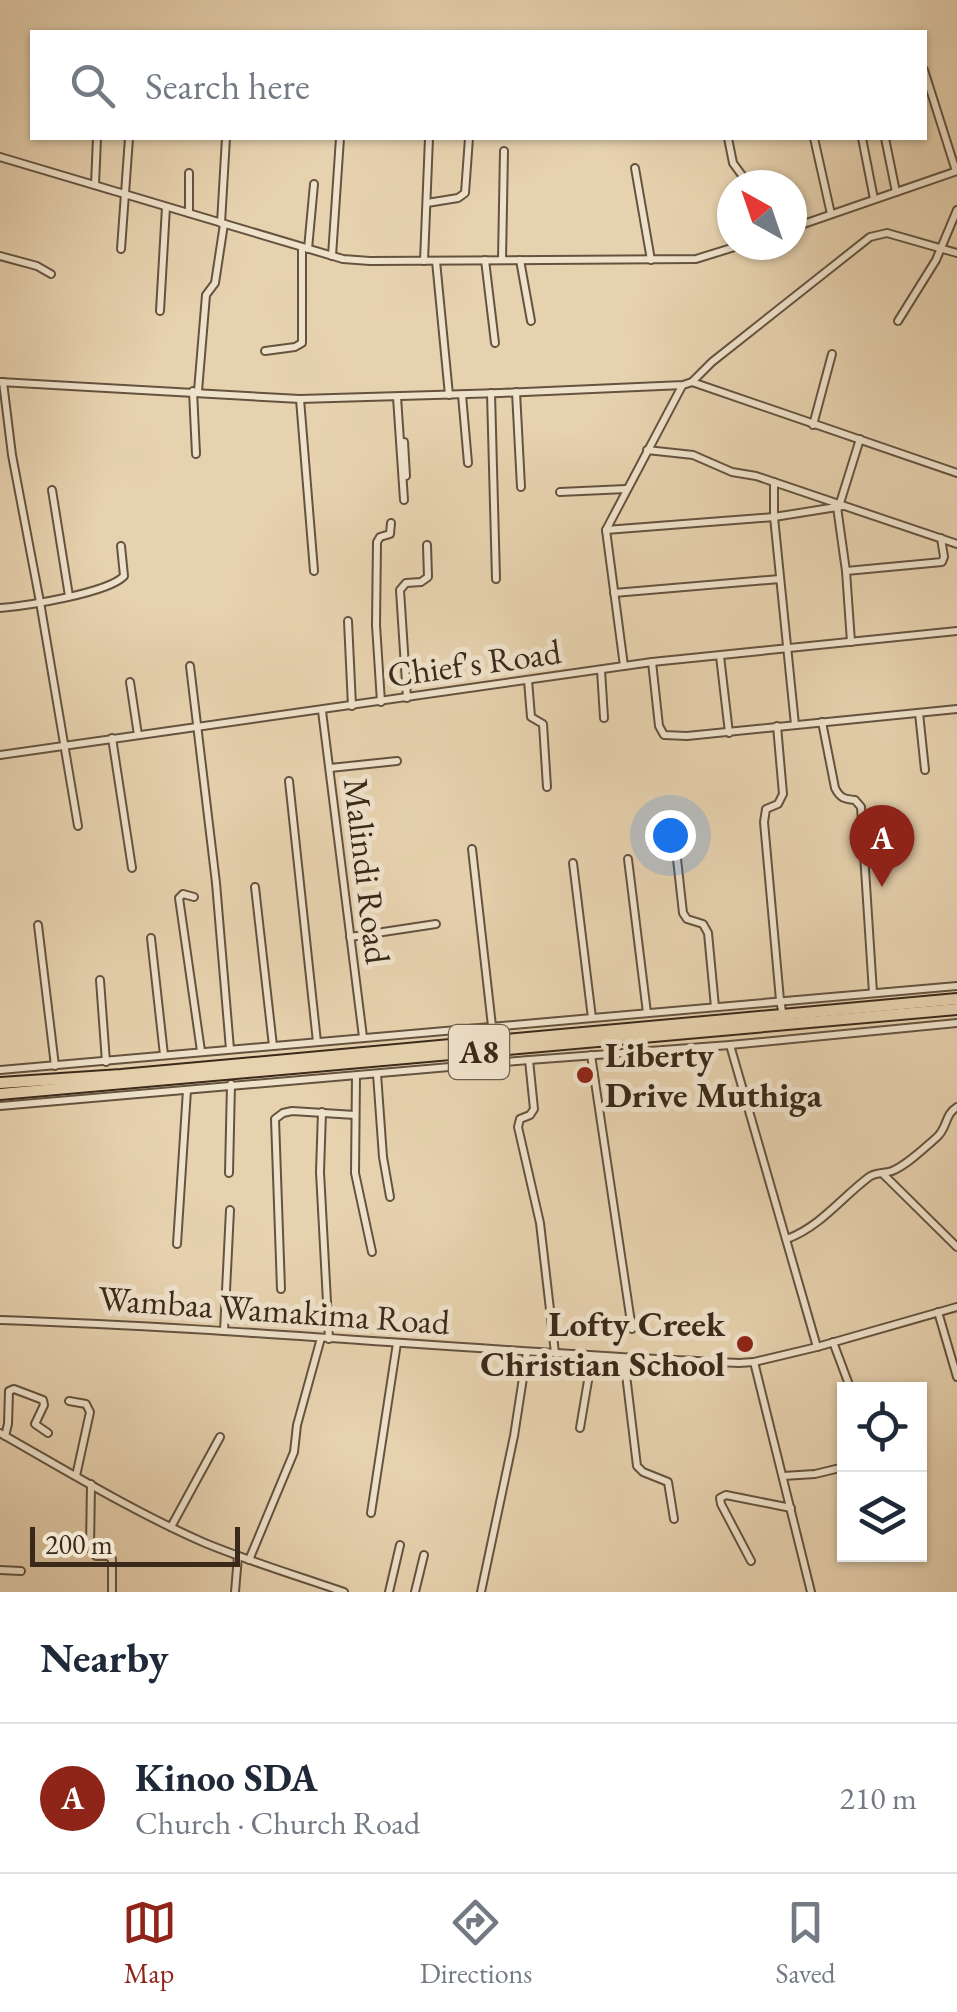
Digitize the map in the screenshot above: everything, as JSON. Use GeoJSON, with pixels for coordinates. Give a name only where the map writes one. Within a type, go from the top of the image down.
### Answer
{"type":"FeatureCollection","features":[{"type":"Feature","properties":{"kind":"highway","name":"A8"},"geometry":{"type":"LineString","coordinates":[[0,1096],[34,1091],[107,1092],[231,1080],[506,1041],[957,999]]}},
{"type":"Feature","properties":{"kind":"highway","name":"A8"},"geometry":{"type":"LineString","coordinates":[[0,1083],[648,1037],[957,1010]]}},
{"type":"Feature","properties":{"kind":"street"},"geometry":{"type":"LineString","coordinates":[[807,223],[956,171],[927,79]]}},
{"type":"Feature","properties":{"kind":"street"},"geometry":{"type":"LineString","coordinates":[[95,185],[98,140]]}},
{"type":"Feature","properties":{"kind":"street"},"geometry":{"type":"LineString","coordinates":[[121,249],[129,140]]}},
{"type":"Feature","properties":{"kind":"street"},"geometry":{"type":"LineString","coordinates":[[196,454],[195,391],[206,295],[215,283],[226,140]]}},
{"type":"Feature","properties":{"kind":"street"},"geometry":{"type":"LineString","coordinates":[[332,256],[340,140]]}},
{"type":"Feature","properties":{"kind":"street"},"geometry":{"type":"LineString","coordinates":[[424,261],[429,140]]}},
{"type":"Feature","properties":{"kind":"street"},"geometry":{"type":"LineString","coordinates":[[427,202],[458,198],[465,193],[469,140]]}},
{"type":"Feature","properties":{"kind":"street"},"geometry":{"type":"LineString","coordinates":[[728,140],[739,170]]}},
{"type":"Feature","properties":{"kind":"street"},"geometry":{"type":"LineString","coordinates":[[814,140],[831,214]]}},
{"type":"Feature","properties":{"kind":"street"},"geometry":{"type":"LineString","coordinates":[[862,140],[874,198]]}},
{"type":"Feature","properties":{"kind":"street"},"geometry":{"type":"LineString","coordinates":[[885,140],[896,192]]}},
{"type":"Feature","properties":{"kind":"street"},"geometry":{"type":"LineString","coordinates":[[502,260],[504,151]]}},
{"type":"Feature","properties":{"kind":"street"},"geometry":{"type":"LineString","coordinates":[[0,156],[222,224],[356,260],[651,260],[696,259],[717,252]]}},
{"type":"Feature","properties":{"kind":"street"},"geometry":{"type":"LineString","coordinates":[[635,168],[651,260]]}},
{"type":"Feature","properties":{"kind":"street"},"geometry":{"type":"LineString","coordinates":[[189,214],[190,174]]}},
{"type":"Feature","properties":{"kind":"street"},"geometry":{"type":"LineString","coordinates":[[265,352],[302,344],[305,248],[314,184]]}},
{"type":"Feature","properties":{"kind":"street"},"geometry":{"type":"LineString","coordinates":[[160,311],[166,206]]}},
{"type":"Feature","properties":{"kind":"street"},"geometry":{"type":"LineString","coordinates":[[898,322],[936,260],[957,210]]}},
{"type":"Feature","properties":{"kind":"street"},"geometry":{"type":"LineString","coordinates":[[78,826],[2,382],[300,399],[682,385],[692,382],[870,237],[888,232],[957,253]]}},
{"type":"Feature","properties":{"kind":"street"},"geometry":{"type":"LineString","coordinates":[[0,256],[51,274]]}},
{"type":"Feature","properties":{"kind":"street"},"geometry":{"type":"LineString","coordinates":[[436,260],[449,394]]}},
{"type":"Feature","properties":{"kind":"street"},"geometry":{"type":"LineString","coordinates":[[485,260],[495,343]]}},
{"type":"Feature","properties":{"kind":"street"},"geometry":{"type":"LineString","coordinates":[[520,260],[530,321]]}},
{"type":"Feature","properties":{"kind":"street"},"geometry":{"type":"LineString","coordinates":[[813,424],[832,354]]}},
{"type":"Feature","properties":{"kind":"street"},"geometry":{"type":"LineString","coordinates":[[692,382],[957,472]]}},
{"type":"Feature","properties":{"kind":"street"},"geometry":{"type":"LineString","coordinates":[[624,666],[606,530],[682,385]]}},
{"type":"Feature","properties":{"kind":"street"},"geometry":{"type":"LineString","coordinates":[[516,392],[521,486]]}},
{"type":"Feature","properties":{"kind":"street"},"geometry":{"type":"LineString","coordinates":[[462,394],[468,463]]}},
{"type":"Feature","properties":{"kind":"street"},"geometry":{"type":"LineString","coordinates":[[491,394],[496,579]]}},
{"type":"Feature","properties":{"kind":"street"},"geometry":{"type":"LineString","coordinates":[[399,396],[406,476]]}},
{"type":"Feature","properties":{"kind":"street"},"geometry":{"type":"LineString","coordinates":[[399,396],[404,500]]}},
{"type":"Feature","properties":{"kind":"street"},"geometry":{"type":"LineString","coordinates":[[300,399],[314,571]]}},
{"type":"Feature","properties":{"kind":"street"},"geometry":{"type":"LineString","coordinates":[[851,642],[840,505],[860,440]]}},
{"type":"Feature","properties":{"kind":"street"},"geometry":{"type":"LineString","coordinates":[[647,450],[693,455],[732,472],[774,482],[957,544]]}},
{"type":"Feature","properties":{"kind":"street"},"geometry":{"type":"LineString","coordinates":[[774,482],[774,517],[795,725]]}},
{"type":"Feature","properties":{"kind":"street"},"geometry":{"type":"LineString","coordinates":[[52,490],[69,596]]}},
{"type":"Feature","properties":{"kind":"street"},"geometry":{"type":"LineString","coordinates":[[560,492],[626,490]]}},
{"type":"Feature","properties":{"kind":"street"},"geometry":{"type":"LineString","coordinates":[[606,530],[774,517],[840,505]]}},
{"type":"Feature","properties":{"kind":"street"},"geometry":{"type":"LineString","coordinates":[[381,702],[376,624],[377,542],[390,534],[391,523]]}},
{"type":"Feature","properties":{"kind":"street"},"geometry":{"type":"LineString","coordinates":[[846,571],[942,562],[941,538]]}},
{"type":"Feature","properties":{"kind":"street"},"geometry":{"type":"LineString","coordinates":[[406,698],[400,590],[406,583],[428,577],[427,545]]}},
{"type":"Feature","properties":{"kind":"street"},"geometry":{"type":"LineString","coordinates":[[0,608],[69,596],[122,579],[121,546]]}},
{"type":"Feature","properties":{"kind":"street"},"geometry":{"type":"LineString","coordinates":[[614,593],[780,579]]}},
{"type":"Feature","properties":{"kind":"street"},"geometry":{"type":"LineString","coordinates":[[348,621],[352,706]]}},
{"type":"Feature","properties":{"kind":"street","name":"Chief's Road"},"geometry":{"type":"LineString","coordinates":[[0,756],[652,662],[957,631]]}},
{"type":"Feature","properties":{"kind":"street"},"geometry":{"type":"LineString","coordinates":[[720,656],[730,732]]}},
{"type":"Feature","properties":{"kind":"street"},"geometry":{"type":"LineString","coordinates":[[652,662],[664,735],[687,736],[957,709]]}},
{"type":"Feature","properties":{"kind":"street"},"geometry":{"type":"LineString","coordinates":[[190,666],[216,883],[230,1049]]}},
{"type":"Feature","properties":{"kind":"street"},"geometry":{"type":"LineString","coordinates":[[600,669],[604,718]]}},
{"type":"Feature","properties":{"kind":"street"},"geometry":{"type":"LineString","coordinates":[[528,680],[530,717],[544,724],[548,787]]}},
{"type":"Feature","properties":{"kind":"street"},"geometry":{"type":"LineString","coordinates":[[130,682],[138,735]]}},
{"type":"Feature","properties":{"kind":"street","name":"Malindi Road"},"geometry":{"type":"LineString","coordinates":[[322,710],[363,1037]]}},
{"type":"Feature","properties":{"kind":"street"},"geometry":{"type":"LineString","coordinates":[[918,713],[925,770]]}},
{"type":"Feature","properties":{"kind":"street"},"geometry":{"type":"LineString","coordinates":[[822,722],[835,788],[843,799],[855,800],[861,807],[874,992]]}},
{"type":"Feature","properties":{"kind":"street"},"geometry":{"type":"LineString","coordinates":[[777,726],[784,794],[778,804],[766,809],[764,822],[784,1016]]}},
{"type":"Feature","properties":{"kind":"street"},"geometry":{"type":"LineString","coordinates":[[112,738],[132,868]]}},
{"type":"Feature","properties":{"kind":"street"},"geometry":{"type":"LineString","coordinates":[[330,768],[397,760]]}},
{"type":"Feature","properties":{"kind":"street"},"geometry":{"type":"LineString","coordinates":[[289,781],[317,1042]]}},
{"type":"Feature","properties":{"kind":"street"},"geometry":{"type":"LineString","coordinates":[[675,842],[683,913],[687,919],[704,924],[708,932],[716,1007]]}},
{"type":"Feature","properties":{"kind":"street"},"geometry":{"type":"LineString","coordinates":[[472,850],[492,1026]]}},
{"type":"Feature","properties":{"kind":"street"},"geometry":{"type":"LineString","coordinates":[[628,859],[646,1012]]}},
{"type":"Feature","properties":{"kind":"street"},"geometry":{"type":"LineString","coordinates":[[573,863],[592,1018]]}},
{"type":"Feature","properties":{"kind":"street"},"geometry":{"type":"LineString","coordinates":[[255,887],[273,1046]]}},
{"type":"Feature","properties":{"kind":"street"},"geometry":{"type":"LineString","coordinates":[[194,897],[183,894],[180,898],[201,1052]]}},
{"type":"Feature","properties":{"kind":"street"},"geometry":{"type":"LineString","coordinates":[[350,937],[436,924]]}},
{"type":"Feature","properties":{"kind":"street"},"geometry":{"type":"LineString","coordinates":[[38,925],[55,1066]]}},
{"type":"Feature","properties":{"kind":"street"},"geometry":{"type":"LineString","coordinates":[[151,938],[164,1055]]}},
{"type":"Feature","properties":{"kind":"street"},"geometry":{"type":"LineString","coordinates":[[100,980],[106,1062]]}},
{"type":"Feature","properties":{"kind":"street"},"geometry":{"type":"LineString","coordinates":[[0,1070],[957,986]]}},
{"type":"Feature","properties":{"kind":"street"},"geometry":{"type":"LineString","coordinates":[[0,1106],[107,1092],[187,1090],[231,1080],[356,1076],[957,1023]]}},
{"type":"Feature","properties":{"kind":"street"},"geometry":{"type":"LineString","coordinates":[[798,1024],[799,1037]]}},
{"type":"Feature","properties":{"kind":"street"},"geometry":{"type":"LineString","coordinates":[[506,1025],[506,1041]]}},
{"type":"Feature","properties":{"kind":"street"},"geometry":{"type":"LineString","coordinates":[[757,1027],[759,1041]]}},
{"type":"Feature","properties":{"kind":"street"},"geometry":{"type":"LineString","coordinates":[[398,1034],[402,1072]]}},
{"type":"Feature","properties":{"kind":"street"},"geometry":{"type":"LineString","coordinates":[[648,1037],[648,1051]]}},
{"type":"Feature","properties":{"kind":"street"},"geometry":{"type":"LineString","coordinates":[[730,1045],[817,1347]]}},
{"type":"Feature","properties":{"kind":"street"},"geometry":{"type":"LineString","coordinates":[[590,1055],[632,1329]]}},
{"type":"Feature","properties":{"kind":"street"},"geometry":{"type":"LineString","coordinates":[[529,1060],[534,1109],[520,1119],[518,1128],[540,1222],[555,1354]]}},
{"type":"Feature","properties":{"kind":"street"},"geometry":{"type":"LineString","coordinates":[[20,1068],[20,1081]]}},
{"type":"Feature","properties":{"kind":"street"},"geometry":{"type":"LineString","coordinates":[[377,1074],[390,1197]]}},
{"type":"Feature","properties":{"kind":"street"},"geometry":{"type":"LineString","coordinates":[[356,1076],[355,1173],[372,1252]]}},
{"type":"Feature","properties":{"kind":"street"},"geometry":{"type":"LineString","coordinates":[[229,1173],[231,1080]]}},
{"type":"Feature","properties":{"kind":"street"},"geometry":{"type":"LineString","coordinates":[[176,1244],[187,1090]]}},
{"type":"Feature","properties":{"kind":"street"},"geometry":{"type":"LineString","coordinates":[[787,1239],[823,1218],[873,1174],[894,1170],[938,1136],[946,1128],[946,1116],[957,1107]]}},
{"type":"Feature","properties":{"kind":"street"},"geometry":{"type":"LineString","coordinates":[[281,1288],[275,1119],[292,1111],[356,1115]]}},
{"type":"Feature","properties":{"kind":"street"},"geometry":{"type":"LineString","coordinates":[[248,1560],[294,1452],[297,1426],[325,1338],[322,1112]]}},
{"type":"Feature","properties":{"kind":"street"},"geometry":{"type":"LineString","coordinates":[[882,1173],[957,1247]]}},
{"type":"Feature","properties":{"kind":"street"},"geometry":{"type":"LineString","coordinates":[[224,1331],[230,1210]]}},
{"type":"Feature","properties":{"kind":"street","name":"Wambaa Wamakima Road"},"geometry":{"type":"LineString","coordinates":[[0,1320],[179,1326],[592,1357],[754,1362],[957,1307]]}},
{"type":"Feature","properties":{"kind":"street"},"geometry":{"type":"LineString","coordinates":[[938,1312],[957,1378]]}},
{"type":"Feature","properties":{"kind":"street"},"geometry":{"type":"LineString","coordinates":[[833,1342],[848,1382]]}},
{"type":"Feature","properties":{"kind":"street"},"geometry":{"type":"LineString","coordinates":[[370,1513],[398,1343]]}},
{"type":"Feature","properties":{"kind":"street"},"geometry":{"type":"LineString","coordinates":[[481,1592],[527,1352]]}},
{"type":"Feature","properties":{"kind":"street"},"geometry":{"type":"LineString","coordinates":[[580,1428],[592,1357]]}},
{"type":"Feature","properties":{"kind":"street"},"geometry":{"type":"LineString","coordinates":[[624,1358],[635,1461],[639,1470],[668,1482],[674,1519]]}},
{"type":"Feature","properties":{"kind":"street"},"geometry":{"type":"LineString","coordinates":[[754,1362],[810,1592]]}},
{"type":"Feature","properties":{"kind":"street"},"geometry":{"type":"LineString","coordinates":[[48,1432],[35,1424],[43,1400],[14,1389],[9,1391],[8,1424],[3,1434],[172,1527],[248,1560],[344,1592]]}},
{"type":"Feature","properties":{"kind":"street"},"geometry":{"type":"LineString","coordinates":[[68,1402],[86,1404],[89,1410],[76,1476]]}},
{"type":"Feature","properties":{"kind":"street"},"geometry":{"type":"LineString","coordinates":[[172,1527],[220,1437]]}},
{"type":"Feature","properties":{"kind":"street"},"geometry":{"type":"LineString","coordinates":[[783,1476],[837,1469]]}},
{"type":"Feature","properties":{"kind":"street"},"geometry":{"type":"LineString","coordinates":[[90,1484],[90,1548],[96,1556],[112,1559],[112,1592]]}},
{"type":"Feature","properties":{"kind":"street"},"geometry":{"type":"LineString","coordinates":[[751,1562],[720,1498],[726,1495],[792,1508]]}},
{"type":"Feature","properties":{"kind":"street"},"geometry":{"type":"LineString","coordinates":[[389,1592],[400,1545]]}},
{"type":"Feature","properties":{"kind":"street"},"geometry":{"type":"LineString","coordinates":[[415,1592],[424,1555]]}},
{"type":"Feature","properties":{"kind":"street"},"geometry":{"type":"LineString","coordinates":[[235,1592],[238,1556]]}},
{"type":"Feature","properties":{"kind":"street"},"geometry":{"type":"LineString","coordinates":[[0,1570],[21,1571]]}},
{"type":"Feature","properties":{"kind":"place","name":"Kinoo SDA"},"geometry":{"type":"Point","coordinates":[882,887]}},
{"type":"Feature","properties":{"kind":"place","name":"Liberty Drive Muthiga"},"geometry":{"type":"Point","coordinates":[585,1075]}},
{"type":"Feature","properties":{"kind":"place","name":"Lofty Creek Christian School"},"geometry":{"type":"Point","coordinates":[745,1344]}}]}
